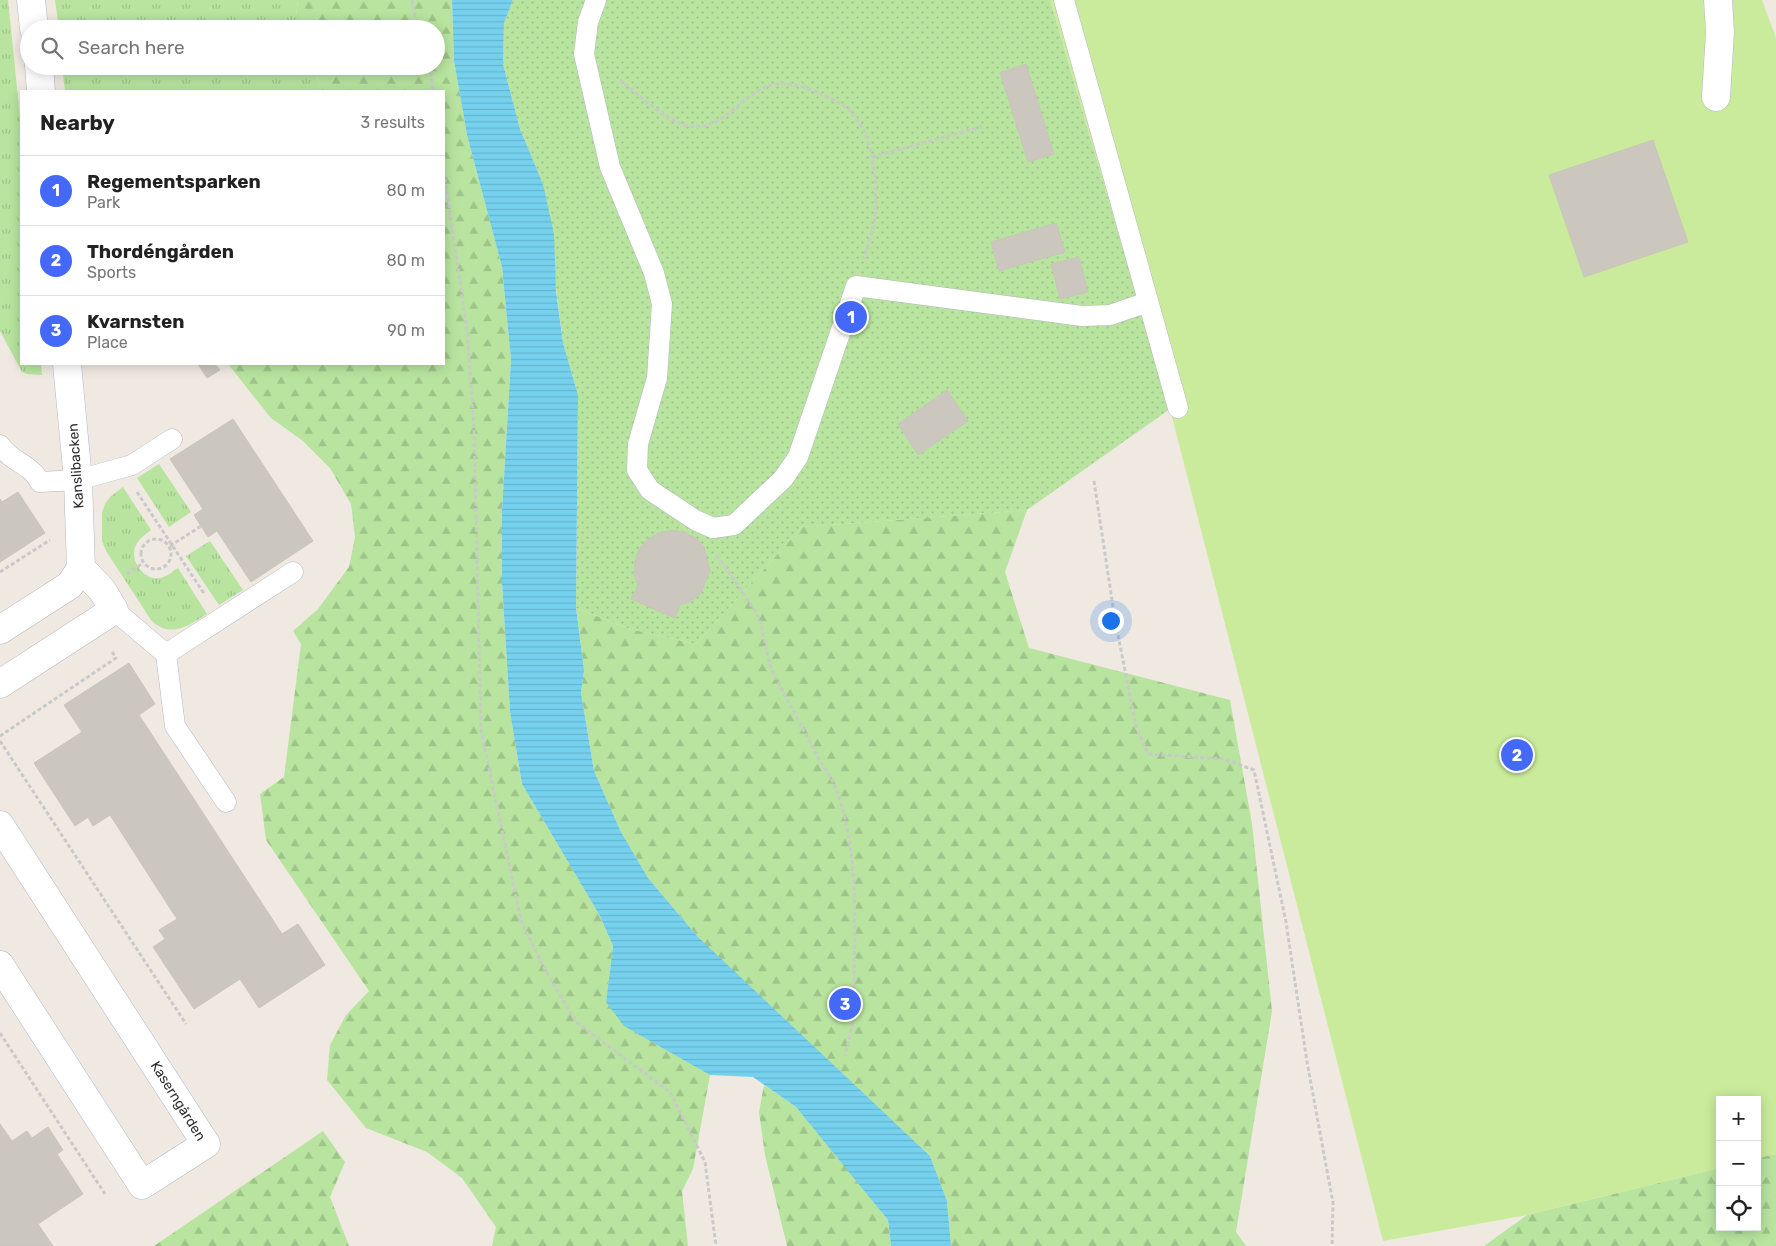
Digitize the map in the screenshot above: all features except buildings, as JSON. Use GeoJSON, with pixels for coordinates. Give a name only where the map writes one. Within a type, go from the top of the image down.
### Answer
{"type":"FeatureCollection","features":[{"type":"Feature","properties":{"kind":"street"},"geometry":{"type":"LineString","coordinates":[[31,0],[33,20]]}},
{"type":"Feature","properties":{"kind":"street"},"geometry":{"type":"LineString","coordinates":[[1716,97],[1720,32],[1718,0]]}},
{"type":"Feature","properties":{"kind":"street"},"geometry":{"type":"LineString","coordinates":[[40,75],[41,90]]}},
{"type":"Feature","properties":{"kind":"street","name":"Kanslibacken"},"geometry":{"type":"LineString","coordinates":[[67,365],[78,480],[81,568]]}},
{"type":"Feature","properties":{"kind":"street"},"geometry":{"type":"LineString","coordinates":[[0,630],[70,585],[81,568],[102,590],[114,610],[0,684]]}},
{"type":"Feature","properties":{"kind":"street","name":"Kaserngården"},"geometry":{"type":"LineString","coordinates":[[0,825],[206,1144],[142,1185],[0,965]]}},
{"type":"Feature","properties":{"kind":"lane"},"geometry":{"type":"LineString","coordinates":[[596,0],[588,22],[584,54],[610,168],[654,274],[662,304],[657,378],[638,444],[638,470],[650,490],[695,520],[713,528],[734,525],[783,479],[798,457],[856,286],[1082,316],[1110,315],[1148,302]]}},
{"type":"Feature","properties":{"kind":"lane"},"geometry":{"type":"LineString","coordinates":[[1064,0],[1178,408]]}},
{"type":"Feature","properties":{"kind":"lane"},"geometry":{"type":"LineString","coordinates":[[0,445],[21,464],[33,470],[40,482],[78,480],[121,468],[132,464],[172,439]]}},
{"type":"Feature","properties":{"kind":"lane"},"geometry":{"type":"LineString","coordinates":[[166,654],[293,572]]}},
{"type":"Feature","properties":{"kind":"lane"},"geometry":{"type":"LineString","coordinates":[[114,610],[166,654],[175,726],[226,802]]}},
{"type":"Feature","properties":{"kind":"path"},"geometry":{"type":"LineString","coordinates":[[412,0],[415,20]]}},
{"type":"Feature","properties":{"kind":"path"},"geometry":{"type":"LineString","coordinates":[[584,54],[674,121],[688,126],[702,127],[718,121],[731,113],[752,95],[773,85],[798,86],[816,91],[849,110],[860,124],[872,157],[875,187],[875,216],[856,286]]}},
{"type":"Feature","properties":{"kind":"path"},"geometry":{"type":"LineString","coordinates":[[431,75],[433,90]]}},
{"type":"Feature","properties":{"kind":"path"},"geometry":{"type":"LineString","coordinates":[[872,157],[984,126]]}},
{"type":"Feature","properties":{"kind":"path"},"geometry":{"type":"LineString","coordinates":[[445,179],[467,330],[474,428],[481,730],[521,920],[544,968],[576,1022],[670,1092],[705,1162],[716,1246]]}},
{"type":"Feature","properties":{"kind":"path"},"geometry":{"type":"LineString","coordinates":[[121,468],[220,619]]}},
{"type":"Feature","properties":{"kind":"path"},"geometry":{"type":"LineString","coordinates":[[1094,481],[1114,620],[1136,726],[1148,754],[1224,759],[1254,770],[1286,922],[1307,1062],[1333,1204],[1332,1246]]}},
{"type":"Feature","properties":{"kind":"path"},"geometry":{"type":"LineString","coordinates":[[170,545],[201,526]]}},
{"type":"Feature","properties":{"kind":"path"},"geometry":{"type":"LineString","coordinates":[[157,538],[170,545],[172,556],[169,564],[162,569],[154,570],[147,567],[142,561],[140,553],[143,545],[149,540],[157,538]]}},
{"type":"Feature","properties":{"kind":"path"},"geometry":{"type":"LineString","coordinates":[[0,572],[44,544]]}},
{"type":"Feature","properties":{"kind":"path"},"geometry":{"type":"LineString","coordinates":[[716,554],[759,617],[771,669],[822,763],[832,776],[844,816],[852,864],[856,927],[854,1014],[846,1056]]}},
{"type":"Feature","properties":{"kind":"path"},"geometry":{"type":"LineString","coordinates":[[0,736],[116,658]]}},
{"type":"Feature","properties":{"kind":"path"},"geometry":{"type":"LineString","coordinates":[[0,741],[186,1024]]}},
{"type":"Feature","properties":{"kind":"path"},"geometry":{"type":"LineString","coordinates":[[0,1033],[105,1194]]}},
{"type":"Feature","properties":{"kind":"green space"},"geometry":{"type":"Polygon","coordinates":[[[0,0],[8,0],[20,117],[20,365],[41,365],[42,375],[22,372],[0,331],[0,0]]]}},
{"type":"Feature","properties":{"kind":"green space"},"geometry":{"type":"Polygon","coordinates":[[[55,0],[298,0],[296,15],[298,20],[58,20],[55,0]]]}},
{"type":"Feature","properties":{"kind":"green space"},"geometry":{"type":"Polygon","coordinates":[[[298,0],[452,0],[454,61],[467,135],[502,267],[511,360],[502,510],[502,583],[510,712],[522,784],[600,916],[613,946],[606,1002],[677,1055],[710,1075],[693,1169],[682,1191],[688,1246],[492,1246],[496,1227],[462,1178],[427,1152],[366,1128],[327,1080],[330,1045],[346,1015],[369,991],[266,840],[260,794],[284,777],[301,644],[293,631],[318,609],[349,567],[355,537],[351,504],[330,468],[303,441],[271,418],[229,365],[445,365],[445,90],[317,90],[319,86],[317,75],[445,75],[445,20],[298,20],[296,15],[298,0]]]}},
{"type":"Feature","properties":{"kind":"green space"},"geometry":{"type":"Polygon","coordinates":[[[513,0],[1050,0],[1170,409],[1027,510],[802,527],[696,644],[630,629],[576,608],[578,395],[563,343],[543,184],[520,129],[503,64],[504,23],[513,0]]]}},
{"type":"Feature","properties":{"kind":"green space"},"geometry":{"type":"Polygon","coordinates":[[[1050,0],[1762,0],[1776,38],[1776,1154],[1761,1157],[1761,1096],[1716,1096],[1716,1169],[1527,1215],[1383,1241],[1170,409],[1050,0]]]}},
{"type":"Feature","properties":{"kind":"green space"},"geometry":{"type":"Polygon","coordinates":[[[63,75],[317,75],[319,86],[317,90],[65,90],[63,75]]]}},
{"type":"Feature","properties":{"kind":"green space"},"geometry":{"type":"Polygon","coordinates":[[[159,464],[191,512],[169,527],[137,478],[159,464]]]}},
{"type":"Feature","properties":{"kind":"green space"},"geometry":{"type":"Polygon","coordinates":[[[123,487],[151,530],[136,544],[134,553],[137,564],[144,573],[154,578],[160,578],[178,568],[207,614],[193,623],[172,630],[158,626],[151,620],[106,551],[102,541],[102,513],[110,497],[123,487]]]}},
{"type":"Feature","properties":{"kind":"green space"},"geometry":{"type":"Polygon","coordinates":[[[1027,510],[1005,572],[1029,648],[1230,700],[1252,824],[1272,1011],[1236,1232],[1246,1246],[951,1246],[947,1201],[930,1156],[730,971],[698,937],[648,878],[621,832],[594,771],[581,693],[584,670],[576,608],[630,629],[696,644],[802,527],[1027,510]]]}},
{"type":"Feature","properties":{"kind":"green space"},"geometry":{"type":"Polygon","coordinates":[[[210,541],[243,590],[219,605],[186,556],[210,541]]]}},
{"type":"Feature","properties":{"kind":"green space"},"geometry":{"type":"Polygon","coordinates":[[[764,1085],[796,1107],[847,1167],[888,1220],[891,1246],[787,1246],[765,1155],[759,1112],[764,1085]]]}},
{"type":"Feature","properties":{"kind":"green space"},"geometry":{"type":"Polygon","coordinates":[[[323,1131],[345,1162],[330,1197],[349,1246],[154,1246],[323,1131]]]}},
{"type":"Feature","properties":{"kind":"green space"},"geometry":{"type":"Polygon","coordinates":[[[1776,1154],[1776,1246],[1484,1246],[1527,1215],[1716,1169],[1716,1231],[1761,1231],[1761,1157],[1776,1154]]]}},
{"type":"Feature","properties":{"kind":"water"},"geometry":{"type":"Polygon","coordinates":[[[452,0],[513,0],[504,23],[503,64],[520,129],[543,184],[554,234],[556,291],[563,343],[578,395],[576,608],[584,670],[581,693],[594,771],[621,832],[648,878],[698,937],[930,1156],[947,1201],[951,1246],[891,1246],[888,1220],[796,1107],[753,1077],[710,1075],[624,1026],[606,1002],[613,946],[600,916],[522,784],[510,712],[502,583],[502,510],[511,360],[502,267],[467,135],[454,61],[452,0]]]}},
{"type":"Feature","properties":{"kind":"place","name":"Regementsparken"},"geometry":{"type":"Point","coordinates":[851,317]}},
{"type":"Feature","properties":{"kind":"place","name":"Thordéngården"},"geometry":{"type":"Point","coordinates":[1517,755]}},
{"type":"Feature","properties":{"kind":"place","name":"Kvarnsten"},"geometry":{"type":"Point","coordinates":[845,1004]}}]}
